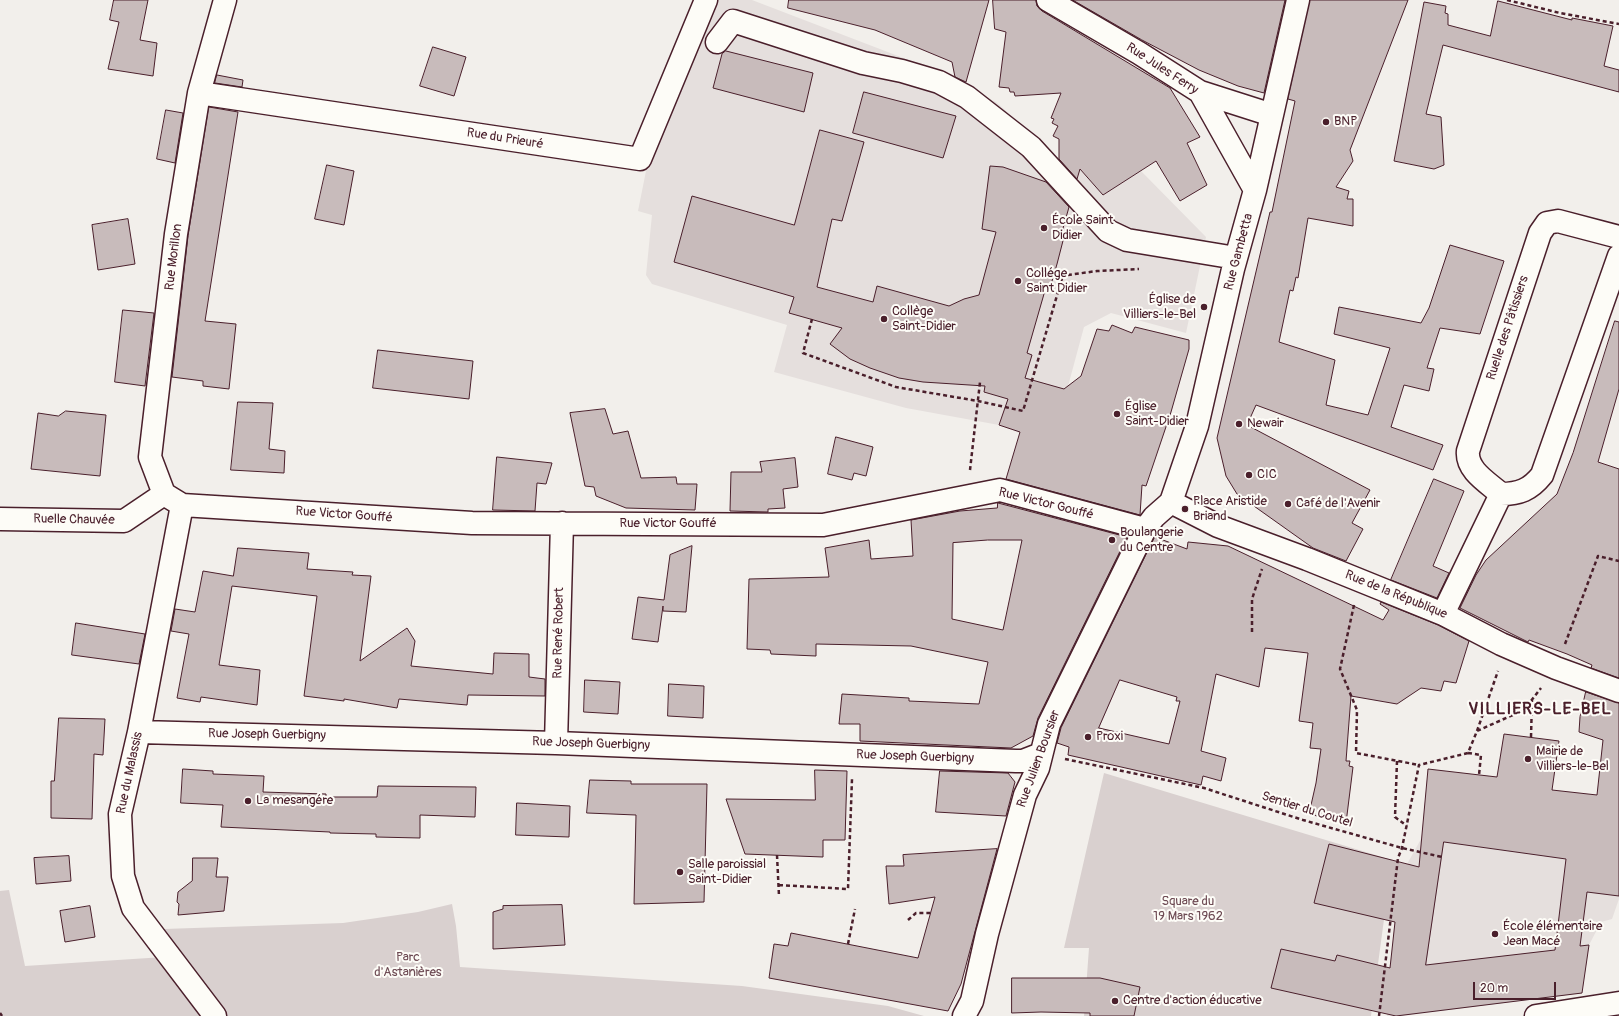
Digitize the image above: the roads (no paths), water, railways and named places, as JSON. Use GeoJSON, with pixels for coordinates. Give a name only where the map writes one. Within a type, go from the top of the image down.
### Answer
{"type":"FeatureCollection","features":[{"type":"Feature","properties":{"kind":"street","name":"Rue Morillon"},"geometry":{"type":"LineString","coordinates":[[164,494],[150,457],[176,234],[199,93],[225,0]]}},
{"type":"Feature","properties":{"kind":"street","name":"Rue du Prieuré"},"geometry":{"type":"LineString","coordinates":[[199,93],[640,159],[706,0]]}},
{"type":"Feature","properties":{"kind":"street","name":"Rue Jules Ferry"},"geometry":{"type":"LineString","coordinates":[[1048,0],[1139,53],[1200,92],[1255,190]]}},
{"type":"Feature","properties":{"kind":"street","name":"Rue Gambetta"},"geometry":{"type":"LineString","coordinates":[[1171,502],[1197,426],[1236,258],[1255,190],[1298,0]]}},
{"type":"Feature","properties":{"kind":"street"},"geometry":{"type":"LineString","coordinates":[[717,42],[733,21],[864,64],[902,71],[939,82],[967,97],[1031,146],[1108,231],[1127,240],[1236,258]]}},
{"type":"Feature","properties":{"kind":"street"},"geometry":{"type":"LineString","coordinates":[[1200,92],[1272,115]]}},
{"type":"Feature","properties":{"kind":"street","name":"Ruelle des Pâtissiers"},"geometry":{"type":"LineString","coordinates":[[1501,494],[1470,467],[1467,459],[1468,451],[1540,233],[1547,223],[1558,221],[1619,237]]}},
{"type":"Feature","properties":{"kind":"street"},"geometry":{"type":"LineString","coordinates":[[1443,614],[1501,494],[1514,494],[1525,491],[1534,485],[1542,475],[1619,256]]}},
{"type":"Feature","properties":{"kind":"street","name":"Rue Victor Gouffé"},"geometry":{"type":"LineString","coordinates":[[182,505],[472,523],[823,525],[1000,490],[1145,529]]}},
{"type":"Feature","properties":{"kind":"street"},"geometry":{"type":"LineString","coordinates":[[164,494],[182,505]]}},
{"type":"Feature","properties":{"kind":"street","name":"Ruelle Chauvée"},"geometry":{"type":"LineString","coordinates":[[0,519],[124,521],[164,494]]}},
{"type":"Feature","properties":{"kind":"street","name":"Rue Julien Boursier"},"geometry":{"type":"LineString","coordinates":[[964,1016],[972,1001],[989,927],[1025,795],[1038,768],[1049,724],[1145,529],[1154,516],[1171,502]]}},
{"type":"Feature","properties":{"kind":"street","name":"Rue de la République"},"geometry":{"type":"LineString","coordinates":[[1171,502],[1218,526],[1307,559],[1443,614],[1501,644],[1556,668],[1619,691]]}},
{"type":"Feature","properties":{"kind":"street","name":"Rue du Malassis"},"geometry":{"type":"LineString","coordinates":[[182,505],[139,732],[120,814],[123,876],[133,908],[215,1016]]}},
{"type":"Feature","properties":{"kind":"street","name":"Rue René Robert"},"geometry":{"type":"LineString","coordinates":[[556,742],[562,524]]}},
{"type":"Feature","properties":{"kind":"street","name":"Rue Joseph Guerbigny"},"geometry":{"type":"LineString","coordinates":[[139,732],[556,742],[1023,762],[1041,754]]}},
{"type":"Feature","properties":{"kind":"street"},"geometry":{"type":"LineString","coordinates":[[1540,1016],[1619,1003]]}},
{"type":"Feature","properties":{"kind":"place","name":"BNP"},"geometry":{"type":"Point","coordinates":[1326,122]}},
{"type":"Feature","properties":{"kind":"place","name":"École Saint Didier"},"geometry":{"type":"Point","coordinates":[1044,228]}},
{"type":"Feature","properties":{"kind":"place","name":"Collége Saint Didier"},"geometry":{"type":"Point","coordinates":[1018,281]}},
{"type":"Feature","properties":{"kind":"place","name":"Église de Villiers-le-Bel"},"geometry":{"type":"Point","coordinates":[1204,307]}},
{"type":"Feature","properties":{"kind":"place","name":"Collège Saint-Didier"},"geometry":{"type":"Point","coordinates":[884,319]}},
{"type":"Feature","properties":{"kind":"place","name":"Église Saint-Didier"},"geometry":{"type":"Point","coordinates":[1117,414]}},
{"type":"Feature","properties":{"kind":"place","name":"Newair"},"geometry":{"type":"Point","coordinates":[1239,424]}},
{"type":"Feature","properties":{"kind":"place","name":"CIC"},"geometry":{"type":"Point","coordinates":[1249,475]}},
{"type":"Feature","properties":{"kind":"place","name":"Café de l'Avenir"},"geometry":{"type":"Point","coordinates":[1288,504]}},
{"type":"Feature","properties":{"kind":"place","name":"Place Aristide Briand"},"geometry":{"type":"Point","coordinates":[1185,509]}},
{"type":"Feature","properties":{"kind":"place","name":"Boulangerie du Centre"},"geometry":{"type":"Point","coordinates":[1112,540]}},
{"type":"Feature","properties":{"kind":"place","name":"Proxi"},"geometry":{"type":"Point","coordinates":[1088,737]}},
{"type":"Feature","properties":{"kind":"place","name":"Mairie de Villiers-le-Bel"},"geometry":{"type":"Point","coordinates":[1528,759]}},
{"type":"Feature","properties":{"kind":"place","name":"La mesangére"},"geometry":{"type":"Point","coordinates":[248,801]}},
{"type":"Feature","properties":{"kind":"place","name":"Salle paroissial Saint-Didier"},"geometry":{"type":"Point","coordinates":[680,872]}},
{"type":"Feature","properties":{"kind":"place","name":"École élémentaire Jean Macé"},"geometry":{"type":"Point","coordinates":[1495,934]}},
{"type":"Feature","properties":{"kind":"place","name":"Centre d'action éducative"},"geometry":{"type":"Point","coordinates":[1115,1001]}},
{"type":"Feature","properties":{"kind":"district","name":"VILLIERS-LE-BEL"},"geometry":{"type":"Point","coordinates":[1540,710]}},
{"type":"Feature","properties":{"kind":"park label","name":"Square du 19 Mars 1962"},"geometry":{"type":"Point","coordinates":[1188,910]}},
{"type":"Feature","properties":{"kind":"park label","name":"Parc d'Astanières"},"geometry":{"type":"Point","coordinates":[408,966]}}]}
